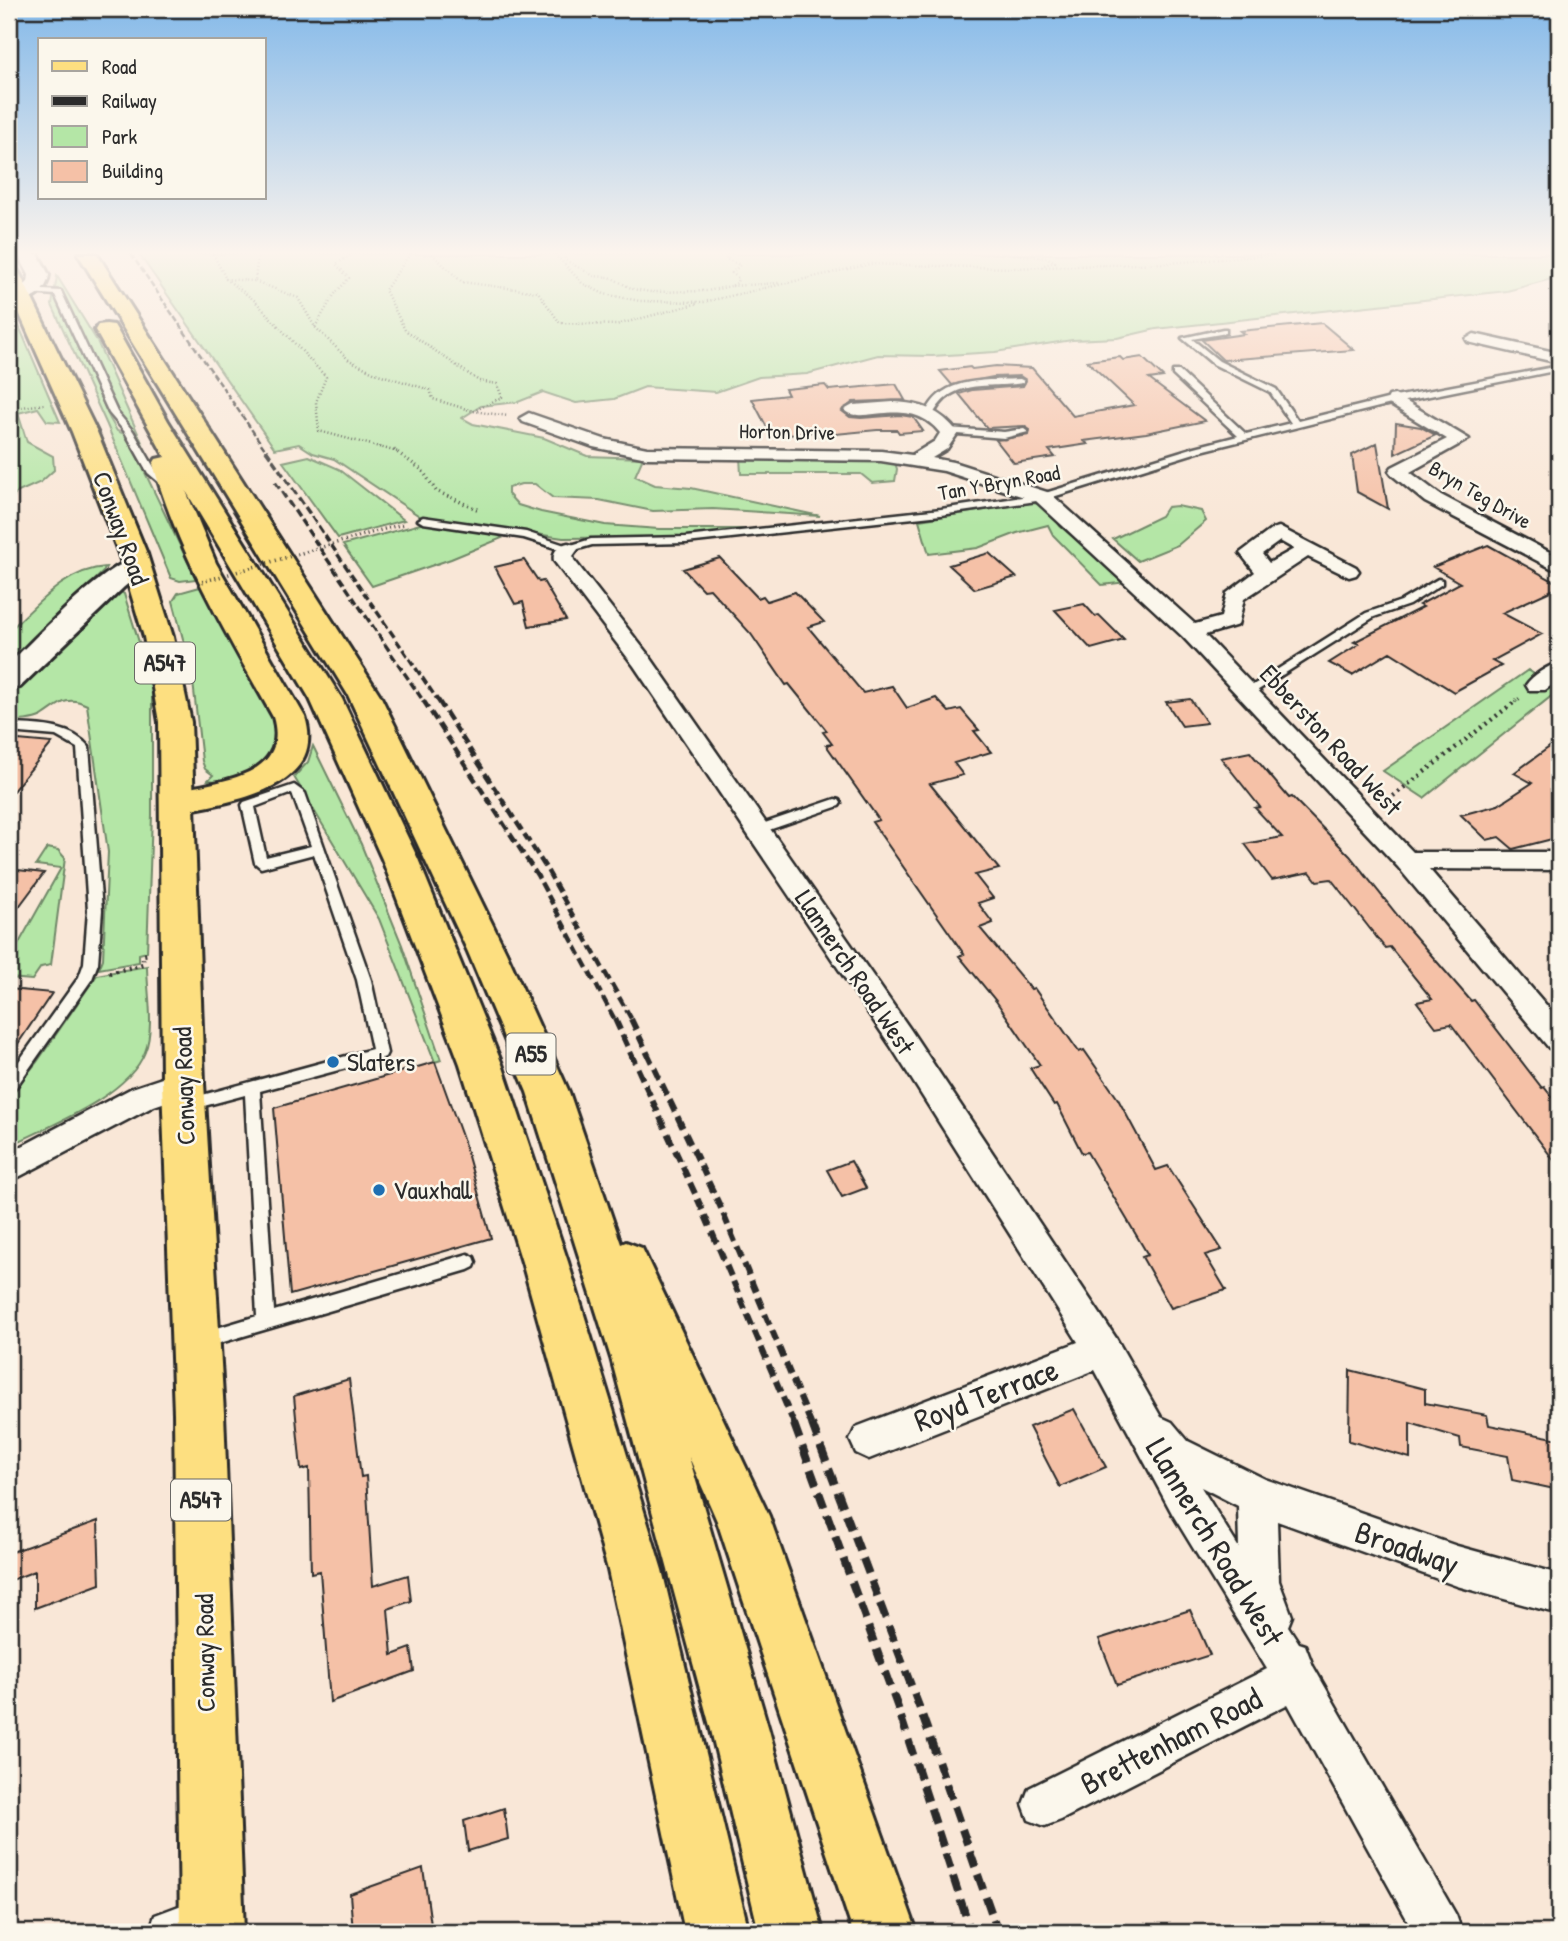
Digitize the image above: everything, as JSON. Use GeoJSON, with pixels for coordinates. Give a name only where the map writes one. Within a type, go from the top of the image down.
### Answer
{"type":"FeatureCollection","features":[{"type":"Feature","properties":{"kind":"main road","name":"Conway Road"},"geometry":{"type":"LineString","coordinates":[[45,345],[108,489],[136,566],[170,681],[175,722],[184,1094],[195,1342],[198,1927]]}},
{"type":"Feature","properties":{"kind":"main road","name":"A55"},"geometry":{"type":"LineString","coordinates":[[113,345],[156,421],[326,699],[401,859],[481,1064],[545,1262],[635,1570],[717,1932]]}},
{"type":"Feature","properties":{"kind":"main road","name":"A55"},"geometry":{"type":"LineString","coordinates":[[144,345],[364,695],[487,953],[548,1092],[639,1371],[740,1730],[791,1932]]}},
{"type":"Feature","properties":{"kind":"main road"},"geometry":{"type":"LineString","coordinates":[[156,421],[172,488],[201,560],[289,717],[294,737],[287,755],[277,769],[253,783],[177,801]]}},
{"type":"Feature","properties":{"kind":"main road"},"geometry":{"type":"LineString","coordinates":[[548,1092],[742,1517],[886,1932]]}},
{"type":"Feature","properties":{"kind":"street"},"geometry":{"type":"LineString","coordinates":[[1499,345],[1559,358]]}},
{"type":"Feature","properties":{"kind":"street","name":"Bryn Teg Drive"},"geometry":{"type":"LineString","coordinates":[[1395,400],[1460,439],[1398,471],[1433,498],[1558,564]]}},
{"type":"Feature","properties":{"kind":"street"},"geometry":{"type":"LineString","coordinates":[[853,410],[900,406],[930,413],[940,419],[949,433],[941,445],[916,461]]}},
{"type":"Feature","properties":{"kind":"street","name":"Horton Drive"},"geometry":{"type":"LineString","coordinates":[[529,418],[598,443],[647,453],[881,457],[916,461],[992,478],[1043,497]]}},
{"type":"Feature","properties":{"kind":"street","name":"Ebberston Road West"},"geometry":{"type":"LineString","coordinates":[[1043,497],[1191,632],[1407,861],[1559,1040]]}},
{"type":"Feature","properties":{"kind":"street"},"geometry":{"type":"LineString","coordinates":[[1267,573],[1250,553],[1279,533],[1349,571]]}},
{"type":"Feature","properties":{"kind":"street"},"geometry":{"type":"LineString","coordinates":[[1191,632],[1231,621],[1234,597],[1309,548]]}},
{"type":"Feature","properties":{"kind":"street","name":"Llannerch Road West"},"geometry":{"type":"LineString","coordinates":[[568,549],[564,561],[642,662],[900,1037],[1103,1350],[1187,1501],[1297,1677],[1439,1932]]}},
{"type":"Feature","properties":{"kind":"street"},"geometry":{"type":"LineString","coordinates":[[9,680],[114,580],[136,566]]}},
{"type":"Feature","properties":{"kind":"street"},"geometry":{"type":"LineString","coordinates":[[1537,685],[1559,670]]}},
{"type":"Feature","properties":{"kind":"street"},"geometry":{"type":"LineString","coordinates":[[1407,861],[1559,861]]}},
{"type":"Feature","properties":{"kind":"street"},"geometry":{"type":"LineString","coordinates":[[9,1168],[144,1097],[184,1094]]}},
{"type":"Feature","properties":{"kind":"street","name":"Royd Terrace"},"geometry":{"type":"LineString","coordinates":[[869,1440],[1103,1350]]}},
{"type":"Feature","properties":{"kind":"street","name":"Llannerch Road West"},"geometry":{"type":"LineString","coordinates":[[1136,1406],[1175,1454],[1256,1496],[1259,1581],[1297,1677]]}},
{"type":"Feature","properties":{"kind":"street","name":"Broadway"},"geometry":{"type":"LineString","coordinates":[[1256,1496],[1457,1566],[1559,1594]]}},
{"type":"Feature","properties":{"kind":"street","name":"Brettenham Road"},"geometry":{"type":"LineString","coordinates":[[1045,1804],[1297,1677]]}},
{"type":"Feature","properties":{"kind":"lane"},"geometry":{"type":"LineString","coordinates":[[82,345],[113,413],[130,432],[151,471],[172,488]]}},
{"type":"Feature","properties":{"kind":"lane"},"geometry":{"type":"LineString","coordinates":[[1194,345],[1214,361],[1269,386],[1285,404],[1296,425]]}},
{"type":"Feature","properties":{"kind":"lane","name":"Tan Y Bryn Road"},"geometry":{"type":"LineString","coordinates":[[422,520],[519,534],[568,549],[591,542],[685,540],[749,534],[1043,497],[1244,438],[1395,400],[1559,368]]}},
{"type":"Feature","properties":{"kind":"lane"},"geometry":{"type":"LineString","coordinates":[[1176,373],[1244,438]]}},
{"type":"Feature","properties":{"kind":"lane"},"geometry":{"type":"LineString","coordinates":[[930,413],[937,398],[954,388],[1020,381]]}},
{"type":"Feature","properties":{"kind":"lane"},"geometry":{"type":"LineString","coordinates":[[947,430],[1004,435],[1024,432]]}},
{"type":"Feature","properties":{"kind":"lane"},"geometry":{"type":"LineString","coordinates":[[1248,692],[1370,615],[1405,603],[1438,583]]}},
{"type":"Feature","properties":{"kind":"lane"},"geometry":{"type":"LineString","coordinates":[[9,728],[64,734],[75,738],[83,747],[95,910],[91,963],[85,979],[9,1086]]}},
{"type":"Feature","properties":{"kind":"lane"},"geometry":{"type":"LineString","coordinates":[[184,1094],[252,1088],[380,1054],[364,980],[299,793],[293,789],[248,805],[261,863],[317,849]]}},
{"type":"Feature","properties":{"kind":"lane"},"geometry":{"type":"LineString","coordinates":[[757,830],[835,803]]}},
{"type":"Feature","properties":{"kind":"lane"},"geometry":{"type":"LineString","coordinates":[[252,1088],[266,1322]]}},
{"type":"Feature","properties":{"kind":"lane"},"geometry":{"type":"LineString","coordinates":[[195,1342],[468,1262]]}},
{"type":"Feature","properties":{"kind":"path"},"geometry":{"type":"LineString","coordinates":[[295,345],[326,377],[316,402],[319,431],[362,439],[397,451],[422,470],[436,491],[466,503],[489,517],[464,524]]}},
{"type":"Feature","properties":{"kind":"path"},"geometry":{"type":"LineString","coordinates":[[333,345],[349,360],[378,374],[430,390],[433,399],[473,411],[529,418]]}},
{"type":"Feature","properties":{"kind":"path"},"geometry":{"type":"LineString","coordinates":[[426,345],[479,381],[497,384],[502,397],[473,411]]}},
{"type":"Feature","properties":{"kind":"path"},"geometry":{"type":"LineString","coordinates":[[9,414],[22,407],[51,403]]}},
{"type":"Feature","properties":{"kind":"path"},"geometry":{"type":"LineString","coordinates":[[198,583],[388,528]]}},
{"type":"Feature","properties":{"kind":"path"},"geometry":{"type":"LineString","coordinates":[[1366,817],[1537,685]]}},
{"type":"Feature","properties":{"kind":"path"},"geometry":{"type":"LineString","coordinates":[[105,973],[143,964],[143,955]]}},
{"type":"Feature","properties":{"kind":"green space"},"geometry":{"type":"Polygon","coordinates":[[[9,345],[27,345],[60,422],[47,421],[38,408],[18,413],[27,442],[53,456],[54,470],[41,482],[16,493],[9,504],[9,345]]]}},
{"type":"Feature","properties":{"kind":"green space"},"geometry":{"type":"Polygon","coordinates":[[[70,345],[77,345],[117,431],[127,435],[196,579],[180,581],[171,578],[70,345]]]}},
{"type":"Feature","properties":{"kind":"green space"},"geometry":{"type":"Polygon","coordinates":[[[87,345],[99,345],[152,465],[132,428],[121,417],[87,345]]]}},
{"type":"Feature","properties":{"kind":"green space"},"geometry":{"type":"Polygon","coordinates":[[[202,345],[1043,345],[995,352],[932,356],[878,355],[807,374],[759,377],[716,392],[645,387],[614,399],[576,403],[543,392],[518,402],[481,406],[462,418],[473,424],[544,438],[587,456],[643,458],[635,476],[655,485],[691,488],[820,516],[713,509],[653,511],[599,500],[553,498],[535,484],[508,488],[508,494],[518,505],[605,525],[659,529],[764,529],[687,537],[563,538],[421,517],[334,459],[313,453],[299,444],[275,449],[202,345]]]}},
{"type":"Feature","properties":{"kind":"green space"},"geometry":{"type":"Polygon","coordinates":[[[309,456],[339,469],[404,520],[338,538],[283,462],[309,456]]]}},
{"type":"Feature","properties":{"kind":"green space"},"geometry":{"type":"Polygon","coordinates":[[[740,457],[894,460],[897,469],[895,481],[872,483],[861,474],[741,474],[740,457]]]}},
{"type":"Feature","properties":{"kind":"green space"},"geometry":{"type":"Polygon","coordinates":[[[1031,503],[1042,504],[1051,511],[1060,526],[1127,582],[1102,585],[1053,535],[1048,525],[978,548],[929,554],[919,520],[1031,503]]]}},
{"type":"Feature","properties":{"kind":"green space"},"geometry":{"type":"Polygon","coordinates":[[[1177,506],[1201,511],[1206,521],[1178,545],[1138,561],[1113,539],[1161,516],[1167,507],[1177,506]]]}},
{"type":"Feature","properties":{"kind":"green space"},"geometry":{"type":"Polygon","coordinates":[[[424,523],[496,533],[502,538],[372,586],[343,545],[424,523]]]}},
{"type":"Feature","properties":{"kind":"green space"},"geometry":{"type":"Polygon","coordinates":[[[106,567],[9,664],[9,631],[65,581],[91,569],[106,567]]]}},
{"type":"Feature","properties":{"kind":"green space"},"geometry":{"type":"Polygon","coordinates":[[[200,587],[278,726],[275,751],[245,774],[228,780],[208,780],[213,775],[205,769],[202,761],[192,673],[173,601],[178,593],[200,587]]]}},
{"type":"Feature","properties":{"kind":"green space"},"geometry":{"type":"Polygon","coordinates":[[[116,593],[124,594],[152,684],[152,815],[147,952],[139,954],[139,962],[99,969],[103,959],[108,852],[87,705],[68,701],[38,718],[9,721],[9,691],[116,593]]]}},
{"type":"Feature","properties":{"kind":"green space"},"geometry":{"type":"Polygon","coordinates":[[[1528,670],[1559,690],[1424,798],[1383,771],[1528,670]]]}},
{"type":"Feature","properties":{"kind":"green space"},"geometry":{"type":"Polygon","coordinates":[[[313,746],[361,844],[402,945],[441,1060],[435,1062],[379,919],[294,777],[308,762],[313,746]]]}},
{"type":"Feature","properties":{"kind":"green space"},"geometry":{"type":"Polygon","coordinates":[[[47,848],[58,850],[65,858],[51,965],[41,967],[32,980],[9,978],[9,961],[61,868],[36,865],[47,848]]]}},
{"type":"Feature","properties":{"kind":"green space"},"geometry":{"type":"Polygon","coordinates":[[[147,966],[150,1032],[145,1052],[136,1068],[105,1096],[86,1108],[9,1146],[9,1096],[37,1062],[97,975],[147,966]]]}},
{"type":"Feature","properties":{"kind":"building"},"geometry":{"type":"Polygon","coordinates":[[[1207,345],[1348,345],[1354,350],[1223,360],[1207,345]]]}},
{"type":"Feature","properties":{"kind":"building"},"geometry":{"type":"Polygon","coordinates":[[[1120,357],[1123,360],[1142,357],[1163,377],[1149,379],[1205,421],[1146,433],[1084,441],[1088,444],[1049,450],[1055,457],[1014,463],[996,440],[1029,435],[1030,430],[1024,426],[987,428],[959,394],[972,390],[1023,386],[1026,380],[1020,376],[993,377],[952,385],[940,371],[996,366],[1032,368],[1073,416],[1134,405],[1087,361],[1120,357]]]}},
{"type":"Feature","properties":{"kind":"building"},"geometry":{"type":"Polygon","coordinates":[[[896,384],[905,400],[853,402],[842,411],[850,417],[861,418],[900,415],[913,417],[923,431],[899,433],[897,430],[877,430],[815,436],[813,432],[772,437],[752,399],[788,395],[785,389],[825,385],[829,390],[896,384]]]}},
{"type":"Feature","properties":{"kind":"building"},"geometry":{"type":"Polygon","coordinates":[[[1396,423],[1421,427],[1436,435],[1395,454],[1396,423]]]}},
{"type":"Feature","properties":{"kind":"building"},"geometry":{"type":"Polygon","coordinates":[[[1377,443],[1388,509],[1357,492],[1352,455],[1377,443]]]}},
{"type":"Feature","properties":{"kind":"building"},"geometry":{"type":"Polygon","coordinates":[[[1488,545],[1559,584],[1559,587],[1502,613],[1542,634],[1492,661],[1501,666],[1454,692],[1390,652],[1352,675],[1329,663],[1359,644],[1354,642],[1423,607],[1419,605],[1460,583],[1433,567],[1488,545]]]}},
{"type":"Feature","properties":{"kind":"building"},"geometry":{"type":"Polygon","coordinates":[[[989,553],[1016,577],[975,589],[949,565],[989,553]]]}},
{"type":"Feature","properties":{"kind":"building"},"geometry":{"type":"Polygon","coordinates":[[[720,558],[758,598],[763,596],[767,601],[795,592],[824,622],[808,627],[863,693],[892,686],[907,708],[936,698],[949,712],[961,709],[979,730],[974,731],[991,752],[954,763],[963,775],[930,784],[999,869],[975,875],[993,898],[978,903],[993,923],[980,928],[1031,989],[1034,988],[1079,1052],[1084,1050],[1118,1099],[1156,1170],[1168,1166],[1222,1250],[1205,1255],[1226,1290],[1171,1308],[1142,1257],[1148,1255],[1087,1152],[1082,1153],[1057,1104],[1054,1105],[1030,1068],[1040,1065],[996,1001],[959,956],[964,954],[872,822],[879,820],[826,745],[832,744],[823,732],[827,731],[789,684],[786,685],[751,634],[710,589],[703,590],[683,569],[720,558]]]}},
{"type":"Feature","properties":{"kind":"building"},"geometry":{"type":"Polygon","coordinates":[[[524,560],[539,582],[543,581],[566,620],[529,626],[523,602],[515,604],[495,567],[524,560]]]}},
{"type":"Feature","properties":{"kind":"building"},"geometry":{"type":"Polygon","coordinates":[[[1084,604],[1124,640],[1091,649],[1055,610],[1084,604]]]}},
{"type":"Feature","properties":{"kind":"building"},"geometry":{"type":"Polygon","coordinates":[[[1190,699],[1207,723],[1182,726],[1166,702],[1190,699]]]}},
{"type":"Feature","properties":{"kind":"building"},"geometry":{"type":"Polygon","coordinates":[[[18,740],[52,743],[9,796],[9,751],[18,740]]]}},
{"type":"Feature","properties":{"kind":"building"},"geometry":{"type":"Polygon","coordinates":[[[1559,740],[1559,834],[1552,839],[1513,849],[1499,837],[1487,840],[1461,815],[1498,805],[1532,783],[1514,773],[1559,740]]]}},
{"type":"Feature","properties":{"kind":"building"},"geometry":{"type":"Polygon","coordinates":[[[1250,752],[1289,798],[1292,797],[1350,856],[1406,926],[1471,1001],[1474,1000],[1559,1106],[1559,1167],[1451,1024],[1436,1027],[1417,1002],[1432,999],[1390,947],[1385,948],[1331,879],[1317,881],[1310,872],[1272,880],[1245,844],[1282,837],[1255,808],[1260,807],[1221,758],[1250,752]]]}},
{"type":"Feature","properties":{"kind":"building"},"geometry":{"type":"Polygon","coordinates":[[[9,869],[44,873],[9,920],[9,869]]]}},
{"type":"Feature","properties":{"kind":"building"},"geometry":{"type":"Polygon","coordinates":[[[9,989],[52,993],[9,1057],[9,989]]]}},
{"type":"Feature","properties":{"kind":"building","name":"Vauxhall"},"geometry":{"type":"Polygon","coordinates":[[[435,1062],[464,1142],[491,1238],[290,1295],[274,1108],[435,1062]]]}},
{"type":"Feature","properties":{"kind":"building"},"geometry":{"type":"Polygon","coordinates":[[[851,1161],[866,1188],[842,1197],[827,1170],[851,1161]]]}},
{"type":"Feature","properties":{"kind":"building"},"geometry":{"type":"Polygon","coordinates":[[[1350,1370],[1425,1389],[1425,1403],[1487,1415],[1489,1425],[1559,1439],[1559,1490],[1512,1480],[1508,1456],[1461,1447],[1460,1438],[1410,1423],[1410,1458],[1349,1441],[1350,1370]]]}},
{"type":"Feature","properties":{"kind":"building"},"geometry":{"type":"Polygon","coordinates":[[[349,1379],[361,1477],[366,1476],[373,1586],[408,1575],[411,1601],[388,1609],[392,1655],[411,1648],[414,1671],[330,1702],[320,1571],[311,1573],[309,1468],[301,1470],[294,1396],[349,1379]]]}},
{"type":"Feature","properties":{"kind":"building"},"geometry":{"type":"Polygon","coordinates":[[[1074,1409],[1106,1467],[1060,1487],[1029,1427],[1074,1409]]]}},
{"type":"Feature","properties":{"kind":"building"},"geometry":{"type":"Polygon","coordinates":[[[98,1521],[100,1584],[35,1608],[35,1571],[9,1581],[9,1553],[98,1521]]]}},
{"type":"Feature","properties":{"kind":"building"},"geometry":{"type":"Polygon","coordinates":[[[1190,1610],[1210,1655],[1117,1685],[1099,1639],[1190,1610]]]}},
{"type":"Feature","properties":{"kind":"building"},"geometry":{"type":"Polygon","coordinates":[[[504,1808],[508,1839],[468,1851],[464,1821],[504,1808]]]}},
{"type":"Feature","properties":{"kind":"building"},"geometry":{"type":"Polygon","coordinates":[[[423,1868],[432,1932],[353,1932],[350,1894],[423,1868]]]}},
{"type":"Feature","properties":{"kind":"railway"},"geometry":{"type":"LineString","coordinates":[[193,345],[267,452]]}},
{"type":"Feature","properties":{"kind":"railway"},"geometry":{"type":"LineString","coordinates":[[266,450],[439,702]]}},
{"type":"Feature","properties":{"kind":"railway"},"geometry":{"type":"LineString","coordinates":[[275,482],[424,702]]}},
{"type":"Feature","properties":{"kind":"railway"},"geometry":{"type":"LineString","coordinates":[[423,700],[537,875],[615,1020]]}},
{"type":"Feature","properties":{"kind":"railway"},"geometry":{"type":"LineString","coordinates":[[438,700],[546,868],[632,1020]]}},
{"type":"Feature","properties":{"kind":"railway"},"geometry":{"type":"LineString","coordinates":[[615,1019],[703,1211],[795,1426]]}},
{"type":"Feature","properties":{"kind":"railway"},"geometry":{"type":"LineString","coordinates":[[631,1019],[720,1206],[812,1426]]}},
{"type":"Feature","properties":{"kind":"railway"},"geometry":{"type":"LineString","coordinates":[[794,1424],[898,1708],[971,1932]]}},
{"type":"Feature","properties":{"kind":"railway"},"geometry":{"type":"LineString","coordinates":[[812,1424],[920,1709],[998,1932]]}},
{"type":"Feature","properties":{"kind":"place","name":"Slaters"},"geometry":{"type":"Point","coordinates":[333,1062]}},
{"type":"Feature","properties":{"kind":"place","name":"Vauxhall"},"geometry":{"type":"Point","coordinates":[379,1190]}}]}
